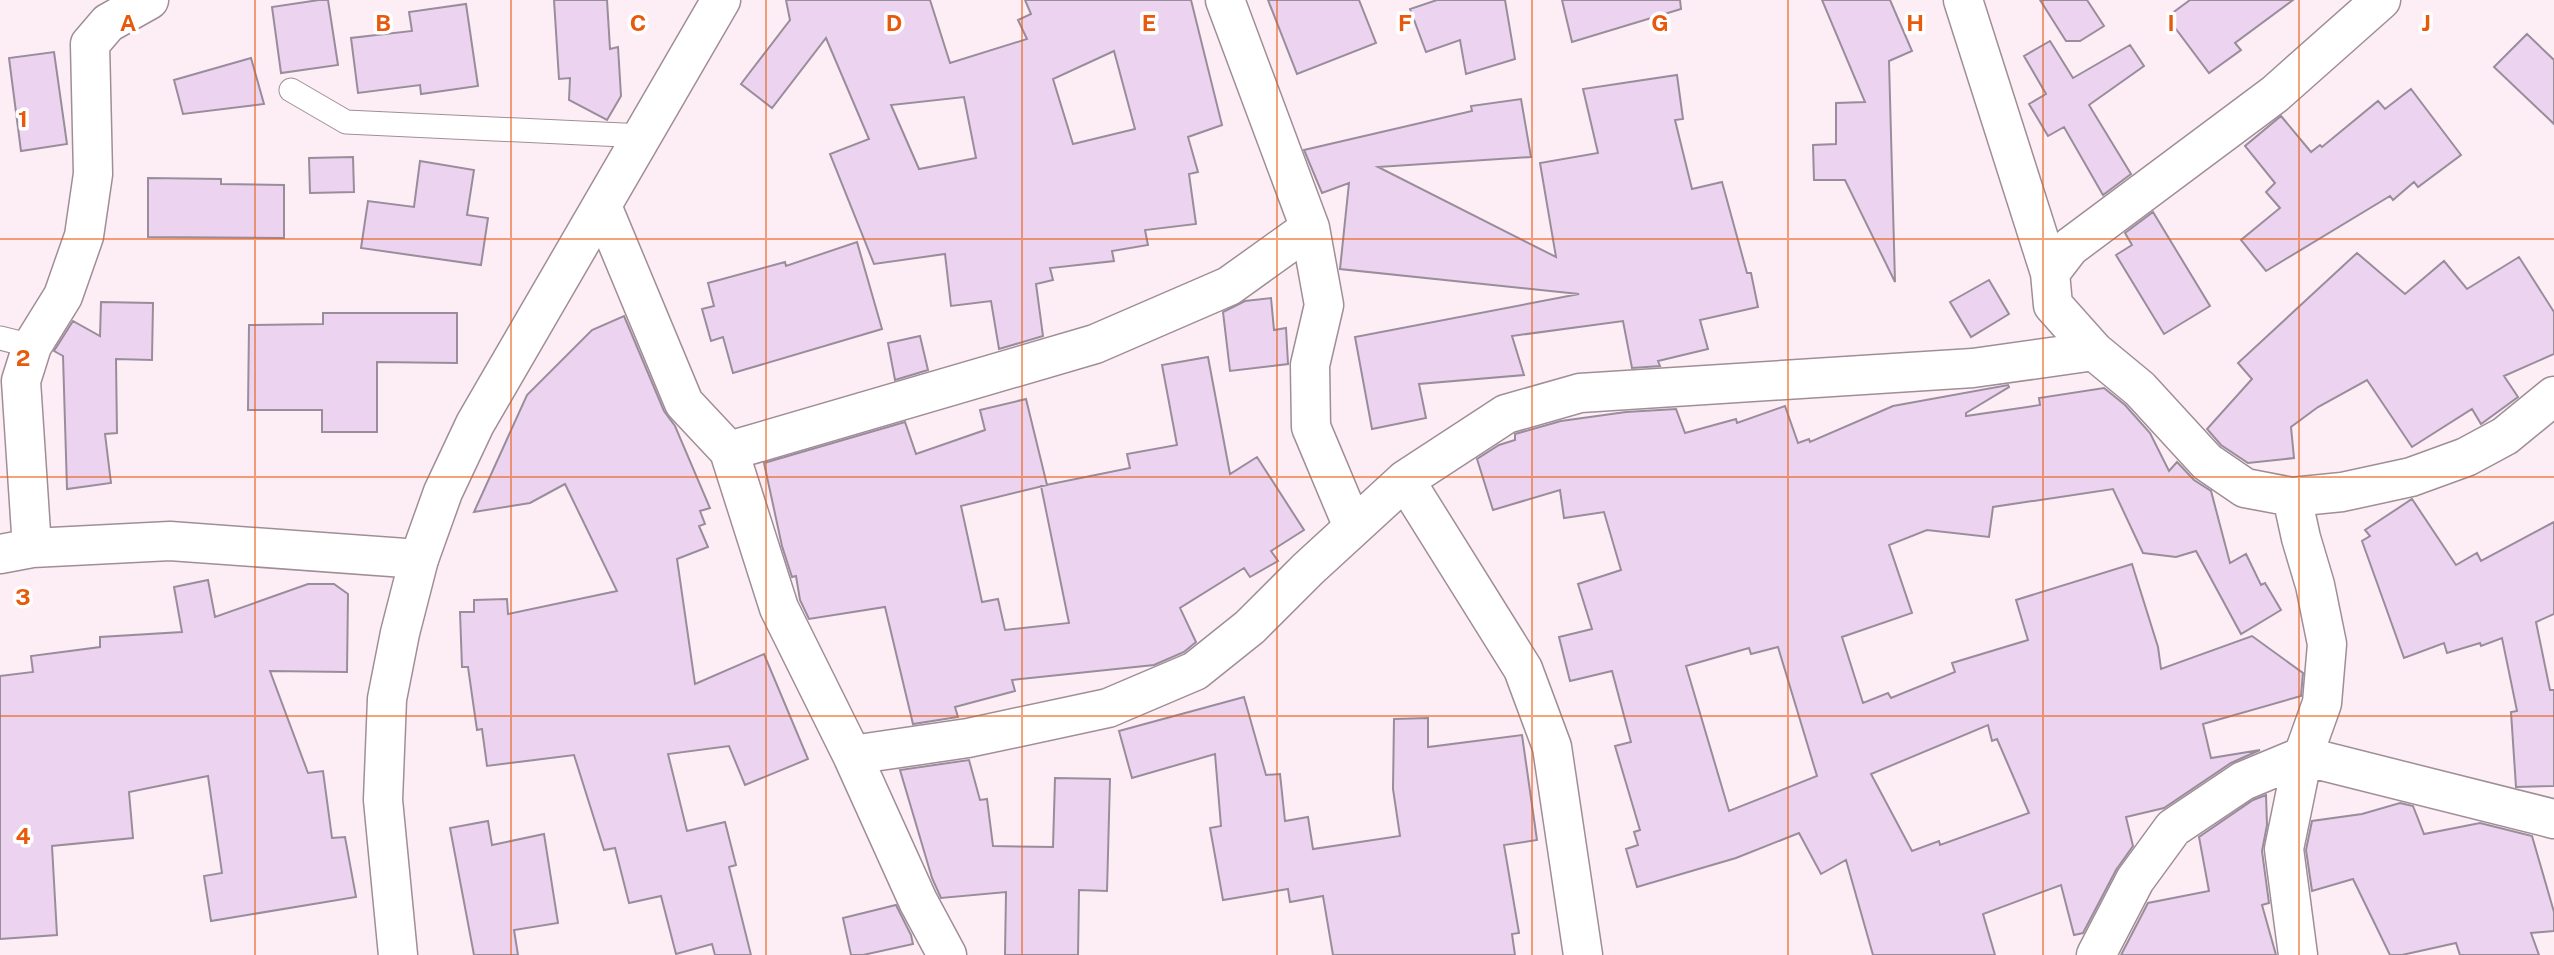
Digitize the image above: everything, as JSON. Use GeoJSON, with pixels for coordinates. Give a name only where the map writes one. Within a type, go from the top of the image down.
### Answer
{"type":"FeatureCollection","features":[{"type":"Feature","properties":{"kind":"street"},"geometry":{"type":"LineString","coordinates":[[149,0],[108,23],[90,44],[93,174],[84,236],[64,296],[16,342],[21,381],[16,551],[170,541],[419,559]]}},
{"type":"Feature","properties":{"kind":"street"},"geometry":{"type":"LineString","coordinates":[[390,954],[383,800],[387,699],[419,559],[443,492],[475,424],[721,0]]}},
{"type":"Feature","properties":{"kind":"street"},"geometry":{"type":"LineString","coordinates":[[1225,0],[1310,228],[1324,305],[1310,365],[1311,427],[1353,527]]}},
{"type":"Feature","properties":{"kind":"street"},"geometry":{"type":"LineString","coordinates":[[1964,0],[2050,273],[2053,305],[2094,351],[2140,389],[2207,462],[2245,488],[2292,497],[2343,492],[2411,477],[2466,457],[2505,436],[2554,396]]}},
{"type":"Feature","properties":{"kind":"street"},"geometry":{"type":"LineString","coordinates":[[2050,273],[2070,247],[2275,94],[2381,0]]}},
{"type":"Feature","properties":{"kind":"street"},"geometry":{"type":"LineString","coordinates":[[602,206],[684,403],[729,451],[779,608],[852,755],[918,901],[947,955]]}},
{"type":"Feature","properties":{"kind":"street"},"geometry":{"type":"LineString","coordinates":[[729,451],[1095,344],[1229,286],[1310,228]]}},
{"type":"Feature","properties":{"kind":"street"},"geometry":{"type":"LineString","coordinates":[[852,755],[968,738],[1108,708],[1195,670],[1250,627],[1405,480],[1506,414],[1580,393],[1973,368],[2094,351]]}},
{"type":"Feature","properties":{"kind":"street"},"geometry":{"type":"LineString","coordinates":[[1405,480],[1523,669],[1552,747],[1583,955]]}},
{"type":"Feature","properties":{"kind":"street"},"geometry":{"type":"LineString","coordinates":[[2292,497],[2327,644],[2322,703],[2303,756],[2284,849],[2298,955]]}},
{"type":"Feature","properties":{"kind":"street"},"geometry":{"type":"LineString","coordinates":[[2096,955],[2134,880],[2173,828],[2243,781],[2303,756],[2554,819]]}},
{"type":"Feature","properties":{"kind":"lane"},"geometry":{"type":"LineString","coordinates":[[291,90],[346,122],[644,136]]}},
{"type":"Feature","properties":{"kind":"building"},"geometry":{"type":"Polygon","coordinates":[[[328,0],[338,65],[281,73],[272,7],[328,0]]]}},
{"type":"Feature","properties":{"kind":"building"},"geometry":{"type":"Polygon","coordinates":[[[554,0],[607,0],[610,49],[618,47],[621,96],[607,120],[569,100],[570,78],[559,79],[554,0]]]}},
{"type":"Feature","properties":{"kind":"building"},"geometry":{"type":"Polygon","coordinates":[[[786,0],[930,0],[950,63],[1027,39],[1018,20],[1031,14],[1025,0],[1191,0],[1222,125],[1188,137],[1198,172],[1189,174],[1196,224],[1145,230],[1148,245],[1112,251],[1114,261],[1050,268],[1053,280],[1036,284],[1043,336],[999,349],[991,301],[951,306],[945,254],[874,264],[830,154],[869,139],[826,38],[772,108],[741,84],[790,20],[786,0]],[[1114,51],[1053,79],[1073,144],[1135,129],[1114,51]],[[964,97],[891,105],[919,169],[976,158],[964,97]]]}},
{"type":"Feature","properties":{"kind":"building"},"geometry":{"type":"Polygon","coordinates":[[[1268,0],[1359,0],[1376,43],[1297,74],[1268,0]]]}},
{"type":"Feature","properties":{"kind":"building"},"geometry":{"type":"Polygon","coordinates":[[[1437,0],[1505,0],[1515,59],[1466,74],[1460,40],[1426,52],[1410,9],[1437,0]]]}},
{"type":"Feature","properties":{"kind":"building"},"geometry":{"type":"Polygon","coordinates":[[[1562,0],[1680,0],[1681,9],[1572,42],[1562,0]]]}},
{"type":"Feature","properties":{"kind":"building"},"geometry":{"type":"Polygon","coordinates":[[[1822,0],[1890,0],[1912,51],[1889,61],[1895,282],[1845,180],[1814,180],[1813,145],[1836,144],[1836,103],[1865,102],[1822,0]]]}},
{"type":"Feature","properties":{"kind":"building"},"geometry":{"type":"Polygon","coordinates":[[[2040,0],[2087,0],[2104,26],[2080,41],[2066,41],[2040,0]]]}},
{"type":"Feature","properties":{"kind":"building"},"geometry":{"type":"Polygon","coordinates":[[[2190,0],[2293,0],[2235,43],[2241,50],[2209,73],[2167,17],[2190,0]]]}},
{"type":"Feature","properties":{"kind":"building"},"geometry":{"type":"Polygon","coordinates":[[[466,4],[478,86],[421,94],[420,85],[358,93],[351,38],[412,31],[409,12],[466,4]]]}},
{"type":"Feature","properties":{"kind":"building"},"geometry":{"type":"Polygon","coordinates":[[[2527,34],[2554,60],[2554,124],[2494,67],[2527,34]]]}},
{"type":"Feature","properties":{"kind":"building"},"geometry":{"type":"Polygon","coordinates":[[[2050,41],[2073,78],[2130,45],[2144,66],[2089,105],[2131,174],[2103,195],[2064,127],[2048,136],[2029,104],[2046,94],[2024,56],[2050,41]]]}},
{"type":"Feature","properties":{"kind":"building"},"geometry":{"type":"Polygon","coordinates":[[[54,52],[67,144],[21,151],[9,58],[54,52]]]}},
{"type":"Feature","properties":{"kind":"building"},"geometry":{"type":"Polygon","coordinates":[[[251,58],[264,104],[183,114],[174,80],[251,58]]]}},
{"type":"Feature","properties":{"kind":"building"},"geometry":{"type":"Polygon","coordinates":[[[1677,75],[1683,119],[1675,120],[1692,189],[1722,182],[1747,273],[1751,273],[1758,307],[1700,320],[1708,349],[1658,361],[1660,366],[1632,368],[1623,321],[1512,336],[1524,375],[1419,384],[1426,418],[1372,429],[1355,337],[1579,294],[1340,269],[1349,183],[1322,193],[1304,150],[1472,111],[1471,106],[1521,99],[1531,157],[1378,167],[1556,257],[1540,163],[1598,153],[1583,89],[1677,75]]]}},
{"type":"Feature","properties":{"kind":"building"},"geometry":{"type":"Polygon","coordinates":[[[2411,89],[2461,155],[2418,187],[2414,182],[2393,200],[2390,196],[2266,271],[2241,240],[2280,208],[2266,192],[2275,183],[2245,146],[2281,116],[2311,152],[2320,145],[2322,147],[2378,101],[2385,109],[2411,89]]]}},
{"type":"Feature","properties":{"kind":"building"},"geometry":{"type":"Polygon","coordinates":[[[353,157],[354,192],[310,193],[309,158],[353,157]]]}},
{"type":"Feature","properties":{"kind":"building"},"geometry":{"type":"Polygon","coordinates":[[[420,161],[474,170],[467,215],[488,218],[481,265],[361,248],[368,201],[414,207],[420,161]]]}},
{"type":"Feature","properties":{"kind":"building"},"geometry":{"type":"Polygon","coordinates":[[[148,178],[221,179],[221,184],[284,185],[284,238],[148,237],[148,178]]]}},
{"type":"Feature","properties":{"kind":"building"},"geometry":{"type":"Polygon","coordinates":[[[2153,212],[2210,306],[2164,334],[2116,255],[2132,245],[2125,233],[2153,212]]]}},
{"type":"Feature","properties":{"kind":"building"},"geometry":{"type":"Polygon","coordinates":[[[857,242],[882,329],[733,373],[723,337],[711,341],[702,309],[714,306],[708,283],[785,262],[786,266],[857,242]]]}},
{"type":"Feature","properties":{"kind":"building"},"geometry":{"type":"Polygon","coordinates":[[[2357,253],[2405,294],[2444,261],[2467,289],[2519,257],[2554,312],[2554,354],[2504,376],[2518,397],[2481,424],[2472,409],[2412,447],[2367,380],[2318,407],[2291,427],[2294,458],[2248,463],[2221,445],[2207,429],[2252,379],[2238,363],[2357,253]]]}},
{"type":"Feature","properties":{"kind":"building"},"geometry":{"type":"Polygon","coordinates":[[[1989,280],[2009,314],[1971,337],[1950,302],[1989,280]]]}},
{"type":"Feature","properties":{"kind":"building"},"geometry":{"type":"Polygon","coordinates":[[[1271,298],[1274,330],[1286,328],[1288,364],[1230,371],[1223,312],[1245,301],[1271,298]]]}},
{"type":"Feature","properties":{"kind":"building"},"geometry":{"type":"Polygon","coordinates":[[[101,302],[153,303],[152,360],[116,359],[117,433],[105,434],[111,483],[67,489],[63,356],[54,351],[73,321],[100,336],[101,302]]]}},
{"type":"Feature","properties":{"kind":"building"},"geometry":{"type":"Polygon","coordinates":[[[323,313],[457,313],[457,363],[377,362],[377,432],[322,432],[322,410],[248,410],[249,325],[323,324],[323,313]]]}},
{"type":"Feature","properties":{"kind":"building"},"geometry":{"type":"Polygon","coordinates":[[[624,316],[664,411],[675,426],[710,508],[700,511],[705,524],[699,526],[708,547],[677,559],[695,684],[764,654],[808,759],[745,785],[729,746],[668,754],[687,831],[725,822],[736,865],[729,867],[751,955],[715,955],[712,944],[676,954],[661,896],[629,903],[615,848],[604,850],[574,755],[487,766],[482,729],[477,730],[468,667],[462,667],[460,612],[474,612],[474,600],[507,599],[508,614],[617,591],[565,484],[530,503],[474,512],[527,395],[592,330],[624,316]]]}},
{"type":"Feature","properties":{"kind":"building"},"geometry":{"type":"Polygon","coordinates":[[[920,336],[928,370],[895,380],[888,343],[920,336]]]}},
{"type":"Feature","properties":{"kind":"building"},"geometry":{"type":"Polygon","coordinates":[[[1208,357],[1230,474],[1257,457],[1304,530],[1271,551],[1278,561],[1250,577],[1244,568],[1180,608],[1196,642],[1184,652],[1154,665],[1012,680],[1015,691],[955,707],[958,717],[913,724],[885,607],[809,619],[800,600],[796,576],[792,577],[782,546],[764,463],[905,422],[916,454],[985,430],[980,410],[1026,399],[1047,485],[1130,468],[1127,454],[1177,445],[1162,365],[1208,357]],[[1041,486],[961,506],[982,602],[998,599],[1005,630],[1069,623],[1041,486]]]}},
{"type":"Feature","properties":{"kind":"building"},"geometry":{"type":"Polygon","coordinates":[[[2008,385],[2009,387],[1966,413],[1966,416],[2040,405],[2039,398],[2104,388],[2125,405],[2150,433],[2169,471],[2177,462],[2194,480],[2211,491],[2230,563],[2246,554],[2261,585],[2265,583],[2281,610],[2241,634],[2196,551],[2176,557],[2143,553],[2113,489],[1993,507],[1989,537],[1927,530],[1889,545],[1912,613],[1842,637],[1863,703],[1888,693],[1891,698],[1955,672],[1952,663],[2028,640],[2016,600],[2132,564],[2158,647],[2161,669],[2252,636],[2303,673],[2301,696],[2203,724],[2211,758],[2260,750],[2231,763],[2164,808],[2126,817],[2133,846],[2116,870],[2083,933],[2074,935],[2061,885],[1983,914],[1995,955],[1873,955],[1846,860],[1821,874],[1799,833],[1736,858],[1637,887],[1626,849],[1638,845],[1634,832],[1640,830],[1615,746],[1631,742],[1612,671],[1570,681],[1559,637],[1592,629],[1578,584],[1621,570],[1604,512],[1564,518],[1560,490],[1493,510],[1477,459],[1499,445],[1515,440],[1515,434],[1561,421],[1626,412],[1676,409],[1685,433],[1736,419],[1737,423],[1785,406],[1798,443],[1809,439],[1810,442],[1893,406],[2008,385]],[[1778,647],[1751,654],[1749,648],[1686,666],[1729,811],[1817,776],[1778,647]],[[1988,725],[1871,774],[1912,851],[1939,841],[1940,845],[2029,813],[1997,739],[1992,741],[1988,725]]]}},
{"type":"Feature","properties":{"kind":"building"},"geometry":{"type":"Polygon","coordinates":[[[2412,499],[2456,565],[2477,553],[2481,561],[2554,522],[2554,614],[2536,622],[2550,690],[2554,690],[2554,786],[2516,787],[2511,712],[2517,711],[2502,638],[2481,646],[2480,643],[2447,653],[2444,643],[2404,658],[2362,541],[2370,536],[2365,530],[2412,499]]]}},
{"type":"Feature","properties":{"kind":"building"},"geometry":{"type":"Polygon","coordinates":[[[208,580],[215,617],[308,584],[334,584],[348,594],[347,672],[270,671],[308,773],[323,771],[332,838],[345,837],[356,897],[211,921],[204,876],[222,873],[208,776],[129,792],[133,838],[52,846],[57,935],[0,939],[0,676],[33,672],[31,656],[100,647],[100,637],[182,632],[174,587],[208,580]]]}},
{"type":"Feature","properties":{"kind":"building"},"geometry":{"type":"Polygon","coordinates":[[[1244,697],[1266,775],[1280,774],[1285,821],[1308,817],[1313,849],[1400,836],[1393,789],[1394,719],[1428,718],[1428,747],[1522,735],[1537,840],[1504,845],[1519,933],[1512,934],[1515,955],[1333,955],[1323,896],[1290,902],[1288,889],[1223,900],[1210,828],[1221,826],[1215,754],[1132,778],[1119,731],[1244,697]]]}},
{"type":"Feature","properties":{"kind":"building"},"geometry":{"type":"Polygon","coordinates":[[[969,760],[980,800],[987,799],[993,846],[1053,847],[1055,778],[1110,779],[1107,891],[1079,890],[1078,955],[1005,955],[1006,892],[941,898],[932,878],[900,770],[969,760]]]}},
{"type":"Feature","properties":{"kind":"building"},"geometry":{"type":"Polygon","coordinates":[[[2266,795],[2267,825],[2262,851],[2269,903],[2262,905],[2276,955],[2121,955],[2148,903],[2209,891],[2199,837],[2253,800],[2266,795]]]}},
{"type":"Feature","properties":{"kind":"building"},"geometry":{"type":"Polygon","coordinates":[[[2400,803],[2413,806],[2424,834],[2480,823],[2532,836],[2554,912],[2554,931],[2531,933],[2539,955],[2460,955],[2456,943],[2402,955],[2390,955],[2353,879],[2312,891],[2306,850],[2312,821],[2362,814],[2400,803]]]}},
{"type":"Feature","properties":{"kind":"building"},"geometry":{"type":"Polygon","coordinates":[[[488,821],[492,845],[544,834],[558,923],[514,930],[518,955],[474,955],[450,828],[488,821]]]}},
{"type":"Feature","properties":{"kind":"building"},"geometry":{"type":"Polygon","coordinates":[[[896,905],[913,944],[851,955],[843,918],[896,905]]]}}]}
